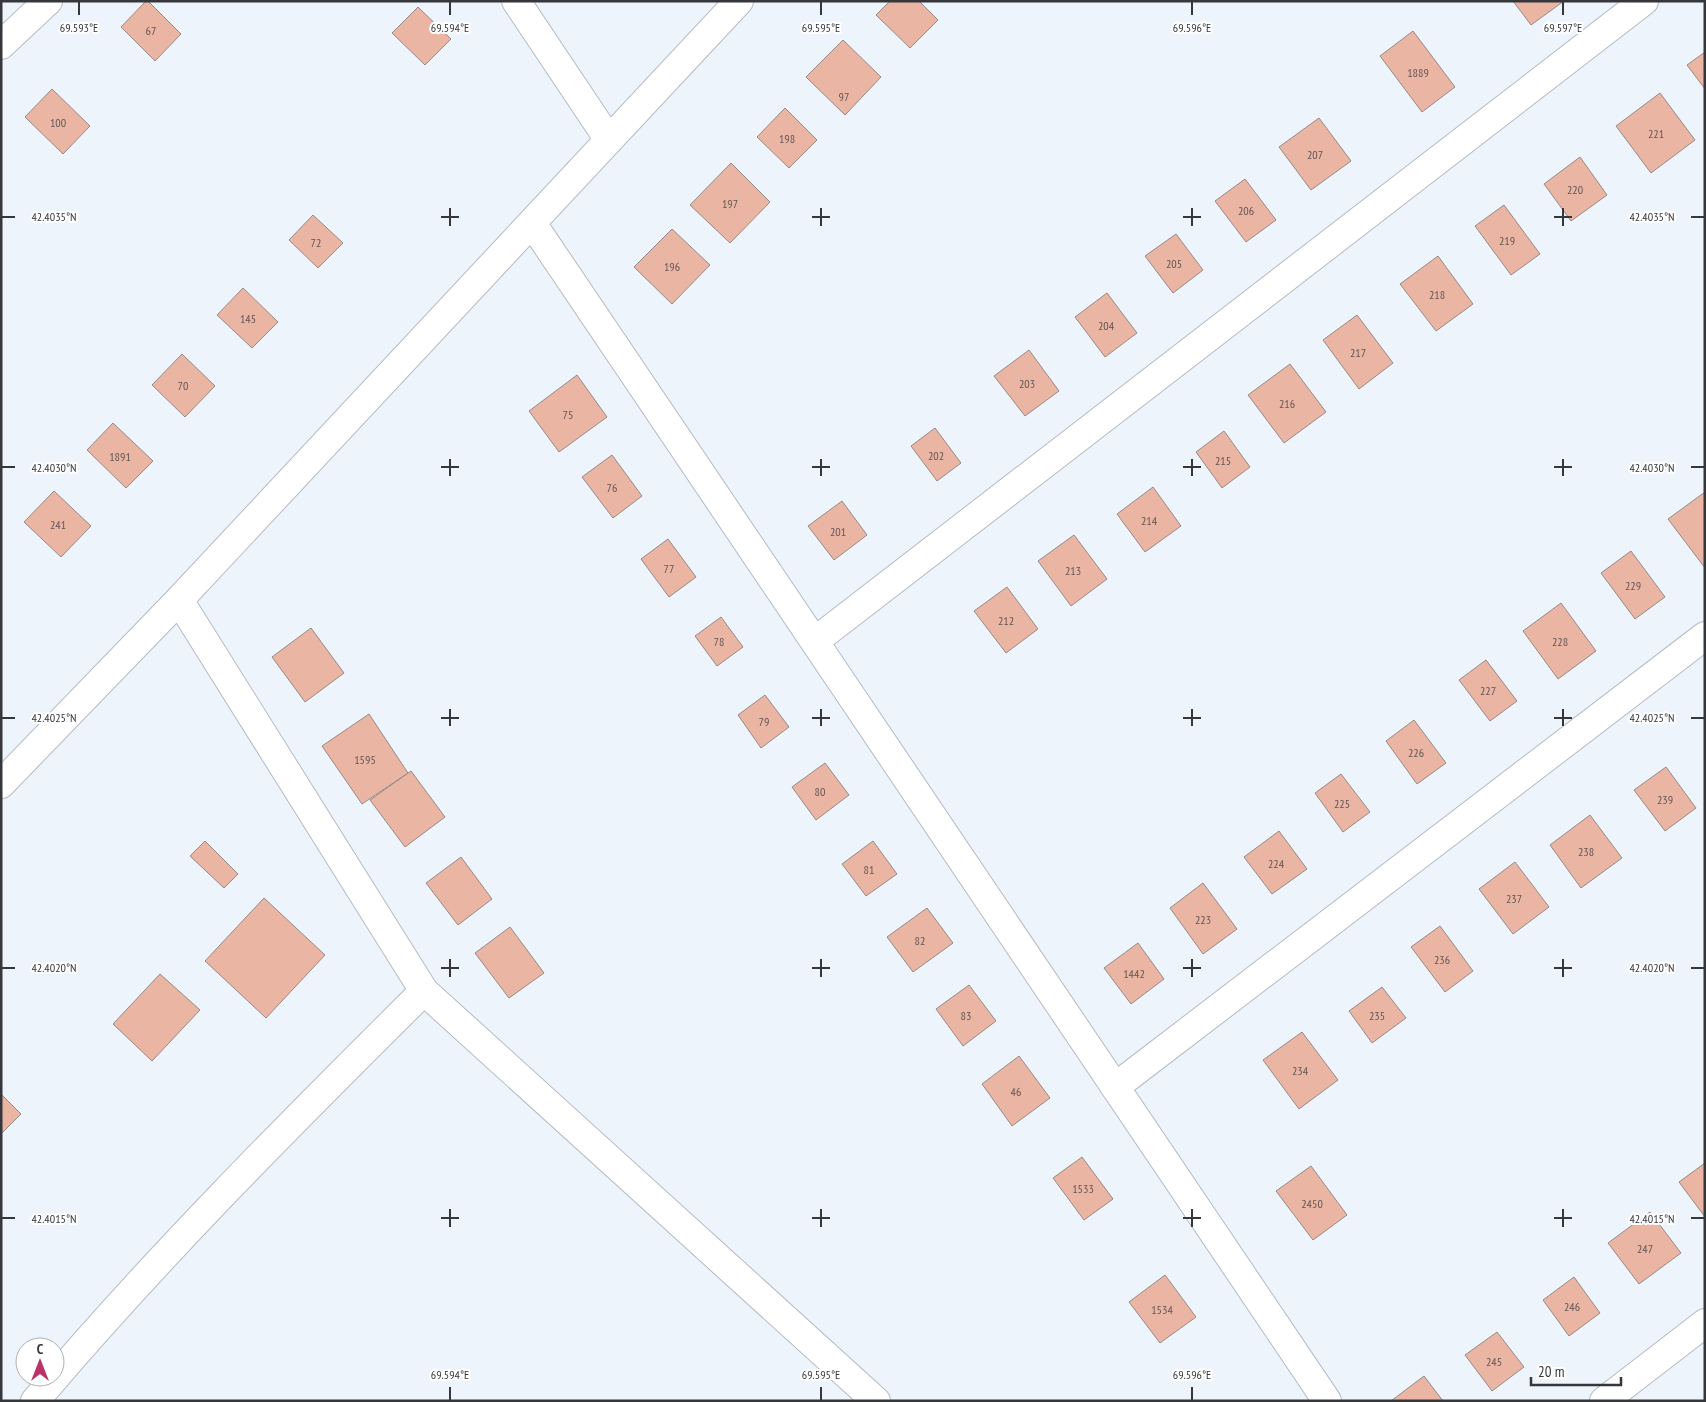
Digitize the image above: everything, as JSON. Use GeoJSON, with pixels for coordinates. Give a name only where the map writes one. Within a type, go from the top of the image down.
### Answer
{"type":"FeatureCollection","features":[{"type":"Feature","properties":{"kind":"street"},"geometry":{"type":"LineString","coordinates":[[1,45],[48,1]]}},
{"type":"Feature","properties":{"kind":"street"},"geometry":{"type":"LineString","coordinates":[[516,1],[609,140]]}},
{"type":"Feature","properties":{"kind":"street"},"geometry":{"type":"LineString","coordinates":[[1,784],[179,600],[739,1]]}},
{"type":"Feature","properties":{"kind":"street"},"geometry":{"type":"LineString","coordinates":[[814,641],[1644,1]]}},
{"type":"Feature","properties":{"kind":"street"},"geometry":{"type":"LineString","coordinates":[[532,222],[1327,1401]]}},
{"type":"Feature","properties":{"kind":"street"},"geometry":{"type":"LineString","coordinates":[[179,600],[424,991],[876,1401]]}},
{"type":"Feature","properties":{"kind":"street"},"geometry":{"type":"LineString","coordinates":[[1115,1087],[1705,636]]}},
{"type":"Feature","properties":{"kind":"street"},"geometry":{"type":"LineString","coordinates":[[35,1401],[96,1329],[280,1134],[424,991]]}},
{"type":"Feature","properties":{"kind":"street"},"geometry":{"type":"LineString","coordinates":[[1604,1401],[1705,1323]]}},
{"type":"Feature","properties":{"kind":"building"},"geometry":{"type":"Polygon","coordinates":[[[146,1],[181,34],[155,61],[121,27],[146,1]]]}},
{"type":"Feature","properties":{"kind":"building"},"geometry":{"type":"Polygon","coordinates":[[[890,1],[919,1],[938,20],[910,48],[876,15],[890,1]]]}},
{"type":"Feature","properties":{"kind":"building"},"geometry":{"type":"Polygon","coordinates":[[[1513,1],[1564,1],[1531,25],[1513,1]]]}},
{"type":"Feature","properties":{"kind":"building"},"geometry":{"type":"Polygon","coordinates":[[[418,7],[451,39],[425,65],[392,33],[418,7]]]}},
{"type":"Feature","properties":{"kind":"building"},"geometry":{"type":"Polygon","coordinates":[[[1413,31],[1455,87],[1422,112],[1380,56],[1413,31]]]}},
{"type":"Feature","properties":{"kind":"building"},"geometry":{"type":"Polygon","coordinates":[[[843,40],[881,77],[845,115],[806,77],[843,40]]]}},
{"type":"Feature","properties":{"kind":"building"},"geometry":{"type":"Polygon","coordinates":[[[1705,52],[1705,89],[1687,65],[1705,52]]]}},
{"type":"Feature","properties":{"kind":"building"},"geometry":{"type":"Polygon","coordinates":[[[52,89],[90,126],[63,154],[25,117],[52,89]]]}},
{"type":"Feature","properties":{"kind":"building"},"geometry":{"type":"Polygon","coordinates":[[[1660,93],[1695,140],[1651,173],[1616,126],[1660,93]]]}},
{"type":"Feature","properties":{"kind":"building"},"geometry":{"type":"Polygon","coordinates":[[[785,108],[817,140],[789,168],[757,137],[785,108]]]}},
{"type":"Feature","properties":{"kind":"building"},"geometry":{"type":"Polygon","coordinates":[[[1319,118],[1351,161],[1311,190],[1279,147],[1319,118]]]}},
{"type":"Feature","properties":{"kind":"building"},"geometry":{"type":"Polygon","coordinates":[[[1580,157],[1607,195],[1571,221],[1544,184],[1580,157]]]}},
{"type":"Feature","properties":{"kind":"building"},"geometry":{"type":"Polygon","coordinates":[[[731,163],[770,202],[730,243],[690,205],[731,163]]]}},
{"type":"Feature","properties":{"kind":"building"},"geometry":{"type":"Polygon","coordinates":[[[1245,179],[1276,220],[1246,242],[1215,201],[1245,179]]]}},
{"type":"Feature","properties":{"kind":"building"},"geometry":{"type":"Polygon","coordinates":[[[1504,205],[1540,254],[1511,275],[1475,226],[1504,205]]]}},
{"type":"Feature","properties":{"kind":"building"},"geometry":{"type":"Polygon","coordinates":[[[313,215],[343,243],[318,268],[289,240],[313,215]]]}},
{"type":"Feature","properties":{"kind":"building"},"geometry":{"type":"Polygon","coordinates":[[[672,229],[710,265],[672,304],[634,267],[672,229]]]}},
{"type":"Feature","properties":{"kind":"building"},"geometry":{"type":"Polygon","coordinates":[[[1176,234],[1203,270],[1173,293],[1145,256],[1176,234]]]}},
{"type":"Feature","properties":{"kind":"building"},"geometry":{"type":"Polygon","coordinates":[[[1438,256],[1473,304],[1436,331],[1400,284],[1438,256]]]}},
{"type":"Feature","properties":{"kind":"building"},"geometry":{"type":"Polygon","coordinates":[[[243,288],[278,322],[252,348],[217,315],[243,288]]]}},
{"type":"Feature","properties":{"kind":"building"},"geometry":{"type":"Polygon","coordinates":[[[1107,293],[1137,333],[1105,357],[1075,317],[1107,293]]]}},
{"type":"Feature","properties":{"kind":"building"},"geometry":{"type":"Polygon","coordinates":[[[1357,315],[1393,363],[1359,389],[1323,340],[1357,315]]]}},
{"type":"Feature","properties":{"kind":"building"},"geometry":{"type":"Polygon","coordinates":[[[1029,350],[1059,391],[1025,416],[994,376],[1029,350]]]}},
{"type":"Feature","properties":{"kind":"building"},"geometry":{"type":"Polygon","coordinates":[[[182,354],[215,386],[185,417],[152,385],[182,354]]]}},
{"type":"Feature","properties":{"kind":"building"},"geometry":{"type":"Polygon","coordinates":[[[1290,364],[1326,412],[1284,443],[1248,395],[1290,364]]]}},
{"type":"Feature","properties":{"kind":"building"},"geometry":{"type":"Polygon","coordinates":[[[577,375],[607,417],[559,452],[529,411],[577,375]]]}},
{"type":"Feature","properties":{"kind":"building"},"geometry":{"type":"Polygon","coordinates":[[[113,423],[153,461],[126,488],[87,450],[113,423]]]}},
{"type":"Feature","properties":{"kind":"building"},"geometry":{"type":"Polygon","coordinates":[[[935,428],[961,463],[937,481],[911,446],[935,428]]]}},
{"type":"Feature","properties":{"kind":"building"},"geometry":{"type":"Polygon","coordinates":[[[1224,431],[1250,467],[1222,488],[1196,452],[1224,431]]]}},
{"type":"Feature","properties":{"kind":"building"},"geometry":{"type":"Polygon","coordinates":[[[612,455],[642,496],[613,518],[582,477],[612,455]]]}},
{"type":"Feature","properties":{"kind":"building"},"geometry":{"type":"Polygon","coordinates":[[[1153,487],[1181,526],[1145,552],[1117,514],[1153,487]]]}},
{"type":"Feature","properties":{"kind":"building"},"geometry":{"type":"Polygon","coordinates":[[[54,491],[91,526],[61,557],[24,522],[54,491]]]}},
{"type":"Feature","properties":{"kind":"building"},"geometry":{"type":"Polygon","coordinates":[[[1705,492],[1705,568],[1668,519],[1705,492]]]}},
{"type":"Feature","properties":{"kind":"building"},"geometry":{"type":"Polygon","coordinates":[[[842,501],[867,535],[834,560],[808,526],[842,501]]]}},
{"type":"Feature","properties":{"kind":"building"},"geometry":{"type":"Polygon","coordinates":[[[1074,535],[1107,579],[1071,606],[1038,561],[1074,535]]]}},
{"type":"Feature","properties":{"kind":"building"},"geometry":{"type":"Polygon","coordinates":[[[668,539],[696,577],[669,597],[641,559],[668,539]]]}},
{"type":"Feature","properties":{"kind":"building"},"geometry":{"type":"Polygon","coordinates":[[[1631,551],[1665,597],[1635,619],[1601,573],[1631,551]]]}},
{"type":"Feature","properties":{"kind":"building"},"geometry":{"type":"Polygon","coordinates":[[[1007,587],[1038,629],[1006,653],[974,611],[1007,587]]]}},
{"type":"Feature","properties":{"kind":"building"},"geometry":{"type":"Polygon","coordinates":[[[1561,603],[1596,651],[1558,679],[1523,631],[1561,603]]]}},
{"type":"Feature","properties":{"kind":"building"},"geometry":{"type":"Polygon","coordinates":[[[721,617],[743,647],[717,666],[695,636],[721,617]]]}},
{"type":"Feature","properties":{"kind":"building"},"geometry":{"type":"Polygon","coordinates":[[[311,628],[344,673],[305,702],[272,657],[311,628]]]}},
{"type":"Feature","properties":{"kind":"building"},"geometry":{"type":"Polygon","coordinates":[[[1486,660],[1517,701],[1490,721],[1459,680],[1486,660]]]}},
{"type":"Feature","properties":{"kind":"building"},"geometry":{"type":"Polygon","coordinates":[[[765,695],[789,727],[761,748],[738,715],[765,695]]]}},
{"type":"Feature","properties":{"kind":"building"},"geometry":{"type":"Polygon","coordinates":[[[369,714],[408,773],[362,804],[322,746],[369,714]]]}},
{"type":"Feature","properties":{"kind":"building"},"geometry":{"type":"Polygon","coordinates":[[[1414,720],[1446,763],[1417,784],[1386,741],[1414,720]]]}},
{"type":"Feature","properties":{"kind":"building"},"geometry":{"type":"Polygon","coordinates":[[[825,763],[849,795],[816,820],[792,787],[825,763]]]}},
{"type":"Feature","properties":{"kind":"building"},"geometry":{"type":"Polygon","coordinates":[[[1666,767],[1696,808],[1665,831],[1634,790],[1666,767]]]}},
{"type":"Feature","properties":{"kind":"building"},"geometry":{"type":"Polygon","coordinates":[[[411,771],[445,817],[405,847],[370,800],[411,771]]]}},
{"type":"Feature","properties":{"kind":"building"},"geometry":{"type":"Polygon","coordinates":[[[1341,774],[1370,812],[1343,832],[1315,793],[1341,774]]]}},
{"type":"Feature","properties":{"kind":"building"},"geometry":{"type":"Polygon","coordinates":[[[1590,815],[1622,858],[1581,888],[1550,845],[1590,815]]]}},
{"type":"Feature","properties":{"kind":"building"},"geometry":{"type":"Polygon","coordinates":[[[1279,831],[1307,869],[1272,894],[1244,857],[1279,831]]]}},
{"type":"Feature","properties":{"kind":"building"},"geometry":{"type":"Polygon","coordinates":[[[205,841],[238,874],[224,888],[190,856],[205,841]]]}},
{"type":"Feature","properties":{"kind":"building"},"geometry":{"type":"Polygon","coordinates":[[[873,841],[897,874],[866,896],[842,864],[873,841]]]}},
{"type":"Feature","properties":{"kind":"building"},"geometry":{"type":"Polygon","coordinates":[[[461,857],[492,899],[458,925],[426,883],[461,857]]]}},
{"type":"Feature","properties":{"kind":"building"},"geometry":{"type":"Polygon","coordinates":[[[1515,862],[1549,907],[1513,934],[1479,889],[1515,862]]]}},
{"type":"Feature","properties":{"kind":"building"},"geometry":{"type":"Polygon","coordinates":[[[1203,883],[1237,929],[1203,954],[1170,908],[1203,883]]]}},
{"type":"Feature","properties":{"kind":"building"},"geometry":{"type":"Polygon","coordinates":[[[264,898],[325,955],[266,1018],[205,961],[264,898]]]}},
{"type":"Feature","properties":{"kind":"building"},"geometry":{"type":"Polygon","coordinates":[[[927,908],[953,943],[913,972],[887,937],[927,908]]]}},
{"type":"Feature","properties":{"kind":"building"},"geometry":{"type":"Polygon","coordinates":[[[1440,926],[1473,971],[1445,992],[1411,947],[1440,926]]]}},
{"type":"Feature","properties":{"kind":"building"},"geometry":{"type":"Polygon","coordinates":[[[510,927],[544,973],[509,998],[475,953],[510,927]]]}},
{"type":"Feature","properties":{"kind":"building"},"geometry":{"type":"Polygon","coordinates":[[[1138,943],[1164,979],[1131,1004],[1104,968],[1138,943]]]}},
{"type":"Feature","properties":{"kind":"building"},"geometry":{"type":"Polygon","coordinates":[[[160,974],[200,1010],[152,1061],[113,1024],[160,974]]]}},
{"type":"Feature","properties":{"kind":"building"},"geometry":{"type":"Polygon","coordinates":[[[969,985],[996,1021],[963,1046],[936,1009],[969,985]]]}},
{"type":"Feature","properties":{"kind":"building"},"geometry":{"type":"Polygon","coordinates":[[[1382,987],[1406,1018],[1372,1043],[1349,1011],[1382,987]]]}},
{"type":"Feature","properties":{"kind":"building"},"geometry":{"type":"Polygon","coordinates":[[[1302,1032],[1338,1080],[1299,1109],[1263,1060],[1302,1032]]]}},
{"type":"Feature","properties":{"kind":"building"},"geometry":{"type":"Polygon","coordinates":[[[1019,1056],[1050,1098],[1012,1126],[982,1084],[1019,1056]]]}},
{"type":"Feature","properties":{"kind":"building"},"geometry":{"type":"Polygon","coordinates":[[[1,1094],[21,1114],[1,1134],[1,1094]]]}},
{"type":"Feature","properties":{"kind":"building"},"geometry":{"type":"Polygon","coordinates":[[[1082,1157],[1113,1199],[1084,1220],[1053,1178],[1082,1157]]]}},
{"type":"Feature","properties":{"kind":"building"},"geometry":{"type":"Polygon","coordinates":[[[1705,1163],[1705,1217],[1679,1182],[1705,1163]]]}},
{"type":"Feature","properties":{"kind":"building"},"geometry":{"type":"Polygon","coordinates":[[[1311,1166],[1347,1215],[1313,1240],[1276,1191],[1311,1166]]]}},
{"type":"Feature","properties":{"kind":"building"},"geometry":{"type":"Polygon","coordinates":[[[1650,1212],[1681,1253],[1639,1284],[1608,1243],[1650,1212]]]}},
{"type":"Feature","properties":{"kind":"building"},"geometry":{"type":"Polygon","coordinates":[[[1165,1275],[1196,1317],[1160,1343],[1129,1302],[1165,1275]]]}},
{"type":"Feature","properties":{"kind":"building"},"geometry":{"type":"Polygon","coordinates":[[[1574,1277],[1600,1313],[1569,1336],[1543,1300],[1574,1277]]]}},
{"type":"Feature","properties":{"kind":"building"},"geometry":{"type":"Polygon","coordinates":[[[1497,1332],[1524,1367],[1492,1391],[1465,1355],[1497,1332]]]}},
{"type":"Feature","properties":{"kind":"building"},"geometry":{"type":"Polygon","coordinates":[[[1424,1376],[1443,1401],[1391,1401],[1424,1376]]]}}]}
